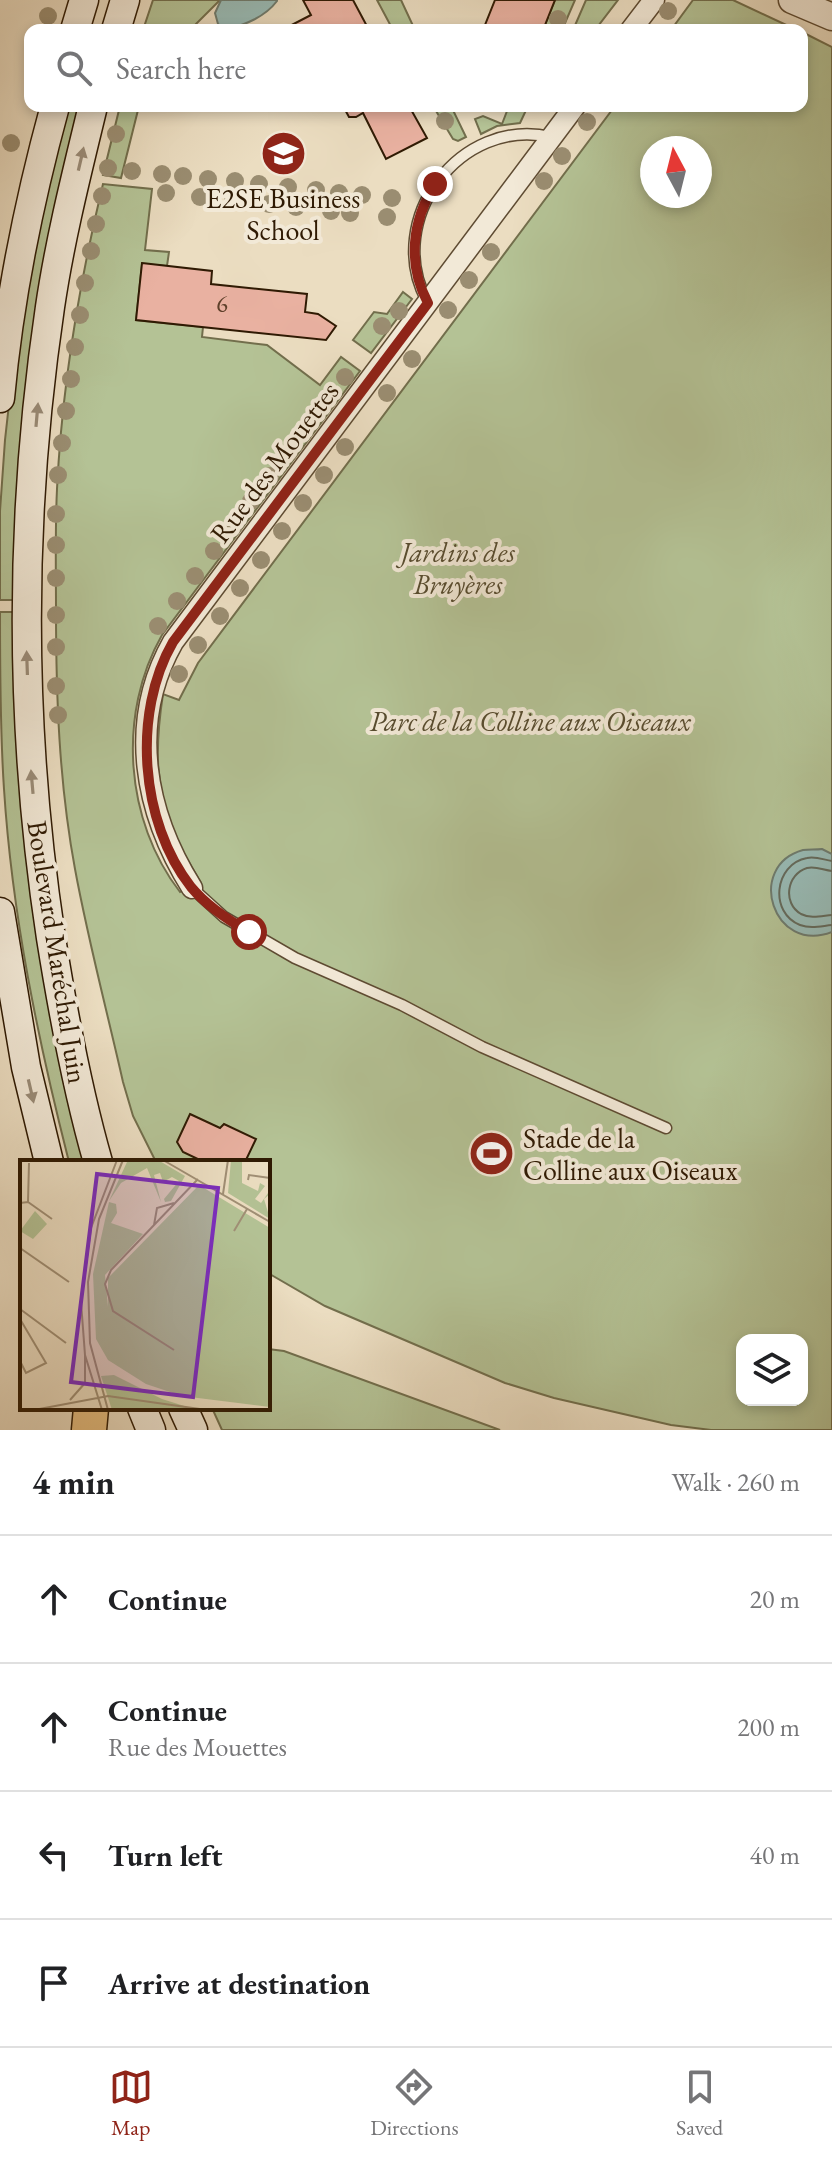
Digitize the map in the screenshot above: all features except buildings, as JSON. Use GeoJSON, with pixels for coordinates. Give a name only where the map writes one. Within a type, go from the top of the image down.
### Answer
{"type":"FeatureCollection","features":[{"type":"Feature","properties":{"kind":"highway"},"geometry":{"type":"LineString","coordinates":[[89,1430],[91,1410]]}},
{"type":"Feature","properties":{"kind":"main road"},"geometry":{"type":"LineString","coordinates":[[77,24],[84,0]]}},
{"type":"Feature","properties":{"kind":"main road"},"geometry":{"type":"LineString","coordinates":[[118,24],[125,0]]}},
{"type":"Feature","properties":{"kind":"main road"},"geometry":{"type":"LineString","coordinates":[[0,398],[18,269],[54,112]]}},
{"type":"Feature","properties":{"kind":"main road","name":"Boulevard Maréchal Juin"},"geometry":{"type":"LineString","coordinates":[[92,112],[50,306],[39,391],[26,606],[29,741],[37,831],[57,979],[97,1160]]}},
{"type":"Feature","properties":{"kind":"main road","name":"Boulevard Maréchal Juin"},"geometry":{"type":"LineString","coordinates":[[0,912],[26,1067],[49,1160]]}},
{"type":"Feature","properties":{"kind":"main road"},"geometry":{"type":"LineString","coordinates":[[143,1410],[151,1430]]}},
{"type":"Feature","properties":{"kind":"main road"},"geometry":{"type":"LineString","coordinates":[[184,1410],[193,1430]]}},
{"type":"Feature","properties":{"kind":"street"},"geometry":{"type":"LineString","coordinates":[[636,24],[654,0]]}},
{"type":"Feature","properties":{"kind":"street"},"geometry":{"type":"LineString","coordinates":[[792,0],[832,17]]}},
{"type":"Feature","properties":{"kind":"street","name":"Rue des Mouettes"},"geometry":{"type":"LineString","coordinates":[[192,888],[176,862],[157,818],[147,759],[150,712],[164,658],[570,112]]}},
{"type":"Feature","properties":{"kind":"lane"},"geometry":{"type":"LineString","coordinates":[[428,303],[418,276],[414,244],[420,213],[435,184],[458,159],[494,140],[523,134],[551,137]]}},
{"type":"Feature","properties":{"kind":"lane"},"geometry":{"type":"LineString","coordinates":[[192,888],[224,917],[295,958],[402,1005],[482,1047],[666,1128]]}},
{"type":"Feature","properties":{"kind":"green space"},"geometry":{"type":"Polygon","coordinates":[[[153,0],[220,0],[196,24],[145,24],[153,0]]]}},
{"type":"Feature","properties":{"kind":"green space"},"geometry":{"type":"Polygon","coordinates":[[[377,0],[401,0],[412,24],[390,24],[377,0]]]}},
{"type":"Feature","properties":{"kind":"green space"},"geometry":{"type":"Polygon","coordinates":[[[555,0],[575,0],[565,24],[545,24],[555,0]]]}},
{"type":"Feature","properties":{"kind":"green space"},"geometry":{"type":"Polygon","coordinates":[[[586,0],[618,0],[600,24],[576,24],[586,0]]]}},
{"type":"Feature","properties":{"kind":"green space"},"geometry":{"type":"Polygon","coordinates":[[[693,0],[733,0],[784,24],[675,24],[693,0]]]}},
{"type":"Feature","properties":{"kind":"green space","name":"Parc de la Colline aux Oiseaux"},"geometry":{"type":"Polygon","coordinates":[[[808,35],[832,47],[832,1430],[711,1430],[671,1425],[554,1398],[505,1383],[325,1306],[270,1274],[270,1160],[155,1160],[133,1116],[123,1082],[86,922],[70,837],[60,740],[56,534],[59,450],[73,335],[103,184],[152,189],[145,250],[169,252],[167,266],[142,264],[136,320],[203,327],[202,337],[267,345],[320,385],[341,357],[360,371],[162,635],[148,666],[138,698],[133,732],[138,800],[162,864],[180,892],[201,883],[169,822],[158,768],[163,694],[179,700],[198,663],[611,112],[808,112],[808,35]]]}},
{"type":"Feature","properties":{"kind":"green space"},"geometry":{"type":"Polygon","coordinates":[[[63,112],[82,112],[17,600],[0,600],[0,511],[17,332],[63,112]]]}},
{"type":"Feature","properties":{"kind":"green space"},"geometry":{"type":"Polygon","coordinates":[[[119,112],[138,112],[121,178],[103,175],[119,112]]]}},
{"type":"Feature","properties":{"kind":"green space"},"geometry":{"type":"Polygon","coordinates":[[[437,112],[454,112],[466,137],[458,141],[453,139],[437,112]]]}},
{"type":"Feature","properties":{"kind":"green space"},"geometry":{"type":"Polygon","coordinates":[[[507,112],[525,112],[520,123],[497,126],[481,134],[475,119],[483,116],[502,124],[507,112]]]}},
{"type":"Feature","properties":{"kind":"green space"},"geometry":{"type":"Polygon","coordinates":[[[403,292],[412,299],[371,353],[353,340],[374,312],[387,314],[403,292]]]}},
{"type":"Feature","properties":{"kind":"green space"},"geometry":{"type":"Polygon","coordinates":[[[0,612],[14,612],[87,1160],[69,1160],[37,1024],[13,883],[1,723],[0,612]]]}},
{"type":"Feature","properties":{"kind":"green space"},"geometry":{"type":"Polygon","coordinates":[[[270,1349],[284,1351],[500,1430],[222,1430],[213,1410],[270,1410],[270,1349]]]}},
{"type":"Feature","properties":{"kind":"water"},"geometry":{"type":"Polygon","coordinates":[[[221,0],[277,0],[261,16],[243,24],[218,24],[215,13],[221,0]]]}},
{"type":"Feature","properties":{"kind":"water"},"geometry":{"type":"Polygon","coordinates":[[[822,849],[832,854],[832,932],[811,936],[794,931],[782,920],[774,906],[771,889],[775,873],[785,859],[803,850],[822,849]]]}},
{"type":"Feature","properties":{"kind":"place","name":"E2SE Business School"},"geometry":{"type":"Point","coordinates":[283,154]}},
{"type":"Feature","properties":{"kind":"place","name":"Stade de la Colline aux Oiseaux"},"geometry":{"type":"Point","coordinates":[492,1154]}},
{"type":"Feature","properties":{"kind":"route"},"geometry":{"type":"LineString","coordinates":[[249,932],[224,917],[192,888],[176,862],[157,818],[147,759],[155,684],[173,642],[428,303],[418,276],[414,244],[420,213],[435,184]]}},
{"type":"Feature","properties":{"kind":"park label","name":"Jardins des Bruyères"},"geometry":{"type":"Point","coordinates":[458,568]}}]}
